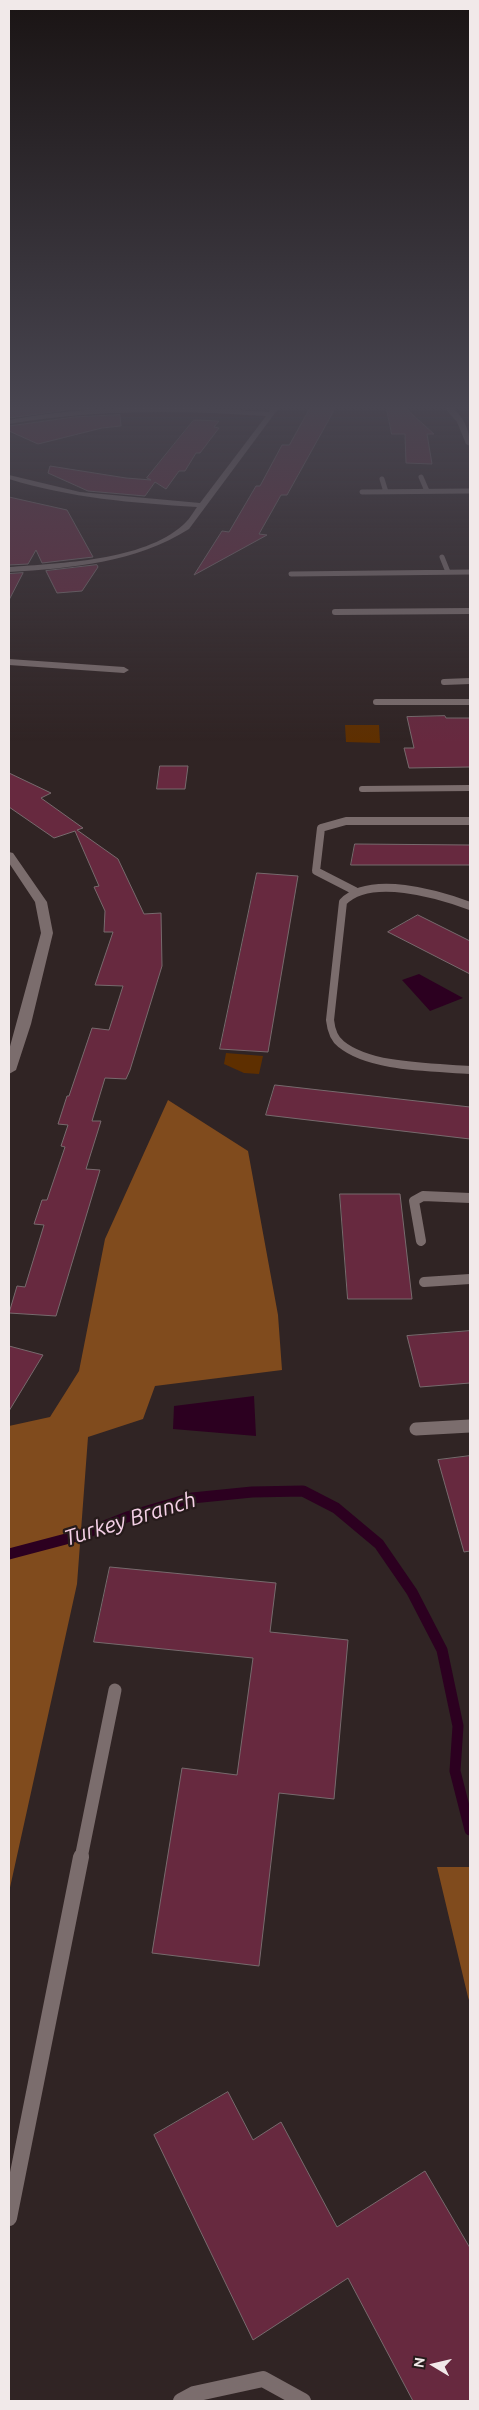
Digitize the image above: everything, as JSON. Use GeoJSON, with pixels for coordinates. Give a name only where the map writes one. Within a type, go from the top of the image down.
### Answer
{"type":"FeatureCollection","features":[{"type":"Feature","properties":{"kind":"street"},"geometry":{"type":"LineString","coordinates":[[9,570],[82,562],[150,548],[172,538],[186,527],[193,517]]}},
{"type":"Feature","properties":{"kind":"street"},"geometry":{"type":"LineString","coordinates":[[9,662],[124,670]]}},
{"type":"Feature","properties":{"kind":"street"},"geometry":{"type":"LineString","coordinates":[[9,856],[40,902],[48,933],[24,1024],[9,1070]]}},
{"type":"Feature","properties":{"kind":"street"},"geometry":{"type":"LineString","coordinates":[[9,1023],[24,1024]]}},
{"type":"Feature","properties":{"kind":"lane"},"geometry":{"type":"LineString","coordinates":[[442,557],[448,572]]}},
{"type":"Feature","properties":{"kind":"lane"},"geometry":{"type":"LineString","coordinates":[[291,574],[470,572]]}},
{"type":"Feature","properties":{"kind":"lane"},"geometry":{"type":"LineString","coordinates":[[335,612],[470,611]]}},
{"type":"Feature","properties":{"kind":"lane"},"geometry":{"type":"LineString","coordinates":[[444,682],[470,682]]}},
{"type":"Feature","properties":{"kind":"lane"},"geometry":{"type":"LineString","coordinates":[[376,702],[470,702]]}},
{"type":"Feature","properties":{"kind":"lane"},"geometry":{"type":"LineString","coordinates":[[362,789],[470,788]]}},
{"type":"Feature","properties":{"kind":"lane"},"geometry":{"type":"LineString","coordinates":[[355,892],[316,870],[321,828],[346,821],[470,821]]}},
{"type":"Feature","properties":{"kind":"lane"},"geometry":{"type":"LineString","coordinates":[[470,906],[453,898],[419,892],[373,889],[355,892],[343,902],[330,1015],[332,1034],[344,1047],[358,1056],[414,1065],[470,1070]]}},
{"type":"Feature","properties":{"kind":"lane"},"geometry":{"type":"LineString","coordinates":[[421,1242],[414,1201],[423,1196],[470,1198]]}},
{"type":"Feature","properties":{"kind":"lane"},"geometry":{"type":"LineString","coordinates":[[424,1282],[470,1279]]}},
{"type":"Feature","properties":{"kind":"lane"},"geometry":{"type":"LineString","coordinates":[[416,1429],[470,1426]]}},
{"type":"Feature","properties":{"kind":"lane"},"geometry":{"type":"LineString","coordinates":[[9,2218],[115,1690]]}},
{"type":"Feature","properties":{"kind":"lane"},"geometry":{"type":"LineString","coordinates":[[181,2401],[194,2394],[264,2379],[303,2401]]}},
{"type":"Feature","properties":{"kind":"shaded area"},"geometry":{"type":"Polygon","coordinates":[[[345,725],[379,725],[380,743],[346,742],[345,725]]]}},
{"type":"Feature","properties":{"kind":"shaded area"},"geometry":{"type":"Polygon","coordinates":[[[419,974],[463,998],[430,1011],[402,980],[419,974]]]}},
{"type":"Feature","properties":{"kind":"shaded area"},"geometry":{"type":"Polygon","coordinates":[[[226,1053],[263,1056],[259,1074],[244,1073],[224,1064],[226,1053]]]}},
{"type":"Feature","properties":{"kind":"shaded area"},"geometry":{"type":"Polygon","coordinates":[[[168,1100],[248,1151],[278,1315],[282,1370],[155,1386],[143,1419],[88,1437],[77,1584],[9,1892],[9,1426],[50,1417],[79,1371],[105,1239],[168,1100]]]}},
{"type":"Feature","properties":{"kind":"shaded area"},"geometry":{"type":"Polygon","coordinates":[[[254,1396],[256,1436],[173,1429],[174,1406],[254,1396]]]}},
{"type":"Feature","properties":{"kind":"shaded area"},"geometry":{"type":"Polygon","coordinates":[[[437,1867],[470,1867],[470,2003],[468,1997],[437,1867]]]}},
{"type":"Feature","properties":{"kind":"building"},"geometry":{"type":"Polygon","coordinates":[[[9,517],[71,517],[93,557],[42,563],[36,550],[28,564],[9,565],[9,517]]]}},
{"type":"Feature","properties":{"kind":"building"},"geometry":{"type":"Polygon","coordinates":[[[238,517],[268,517],[259,534],[267,535],[194,575],[222,531],[229,532],[238,517]]]}},
{"type":"Feature","properties":{"kind":"building"},"geometry":{"type":"Polygon","coordinates":[[[97,565],[98,567],[82,591],[57,593],[46,571],[97,565]]]}},
{"type":"Feature","properties":{"kind":"building"},"geometry":{"type":"Polygon","coordinates":[[[23,573],[9,600],[9,574],[23,573]]]}},
{"type":"Feature","properties":{"kind":"building"},"geometry":{"type":"Polygon","coordinates":[[[445,716],[446,718],[470,718],[470,767],[409,768],[404,748],[414,748],[407,717],[445,716]]]}},
{"type":"Feature","properties":{"kind":"building"},"geometry":{"type":"Polygon","coordinates":[[[160,766],[188,766],[185,789],[157,789],[160,766]]]}},
{"type":"Feature","properties":{"kind":"building"},"geometry":{"type":"Polygon","coordinates":[[[9,773],[51,793],[41,798],[83,828],[77,830],[118,859],[144,914],[161,913],[162,966],[126,1079],[105,1078],[92,1121],[101,1121],[86,1169],[100,1170],[56,1316],[9,1313],[17,1286],[25,1287],[44,1225],[34,1224],[42,1200],[47,1200],[65,1147],[61,1146],[68,1125],[58,1124],[67,1096],[69,1096],[92,1028],[109,1030],[123,986],[95,985],[113,932],[104,932],[105,911],[94,887],[99,886],[75,831],[54,838],[9,807],[9,773]]]}},
{"type":"Feature","properties":{"kind":"building"},"geometry":{"type":"Polygon","coordinates":[[[355,844],[470,845],[470,865],[351,865],[355,844]]]}},
{"type":"Feature","properties":{"kind":"building"},"geometry":{"type":"Polygon","coordinates":[[[257,873],[298,876],[268,1052],[220,1049],[257,873]]]}},
{"type":"Feature","properties":{"kind":"building"},"geometry":{"type":"Polygon","coordinates":[[[418,915],[470,941],[470,974],[388,932],[418,915]]]}},
{"type":"Feature","properties":{"kind":"building"},"geometry":{"type":"Polygon","coordinates":[[[275,1085],[470,1107],[470,1139],[266,1115],[275,1085]]]}},
{"type":"Feature","properties":{"kind":"building"},"geometry":{"type":"Polygon","coordinates":[[[340,1194],[400,1194],[412,1299],[348,1299],[340,1194]]]}},
{"type":"Feature","properties":{"kind":"building"},"geometry":{"type":"Polygon","coordinates":[[[470,1331],[470,1383],[420,1387],[407,1336],[470,1331]]]}},
{"type":"Feature","properties":{"kind":"building"},"geometry":{"type":"Polygon","coordinates":[[[9,1346],[43,1355],[9,1411],[9,1346]]]}},
{"type":"Feature","properties":{"kind":"building"},"geometry":{"type":"Polygon","coordinates":[[[470,1456],[470,1551],[464,1552],[438,1460],[470,1456]]]}},
{"type":"Feature","properties":{"kind":"building"},"geometry":{"type":"Polygon","coordinates":[[[110,1567],[276,1583],[270,1632],[348,1640],[334,1799],[279,1793],[259,1966],[152,1953],[182,1768],[237,1775],[253,1658],[94,1642],[110,1567]]]}},
{"type":"Feature","properties":{"kind":"building"},"geometry":{"type":"Polygon","coordinates":[[[228,2092],[253,2140],[281,2122],[337,2227],[425,2171],[470,2248],[470,2401],[413,2401],[348,2278],[253,2340],[154,2135],[228,2092]]]}},
{"type":"Feature","properties":{"kind":"waterway","name":"Turkey Branch"},"geometry":{"type":"LineString","coordinates":[[9,1554],[81,1535],[127,1517],[192,1498],[252,1492],[303,1491],[336,1508],[379,1544],[412,1592],[442,1650],[458,1726],[455,1771],[470,1830]]}}]}
